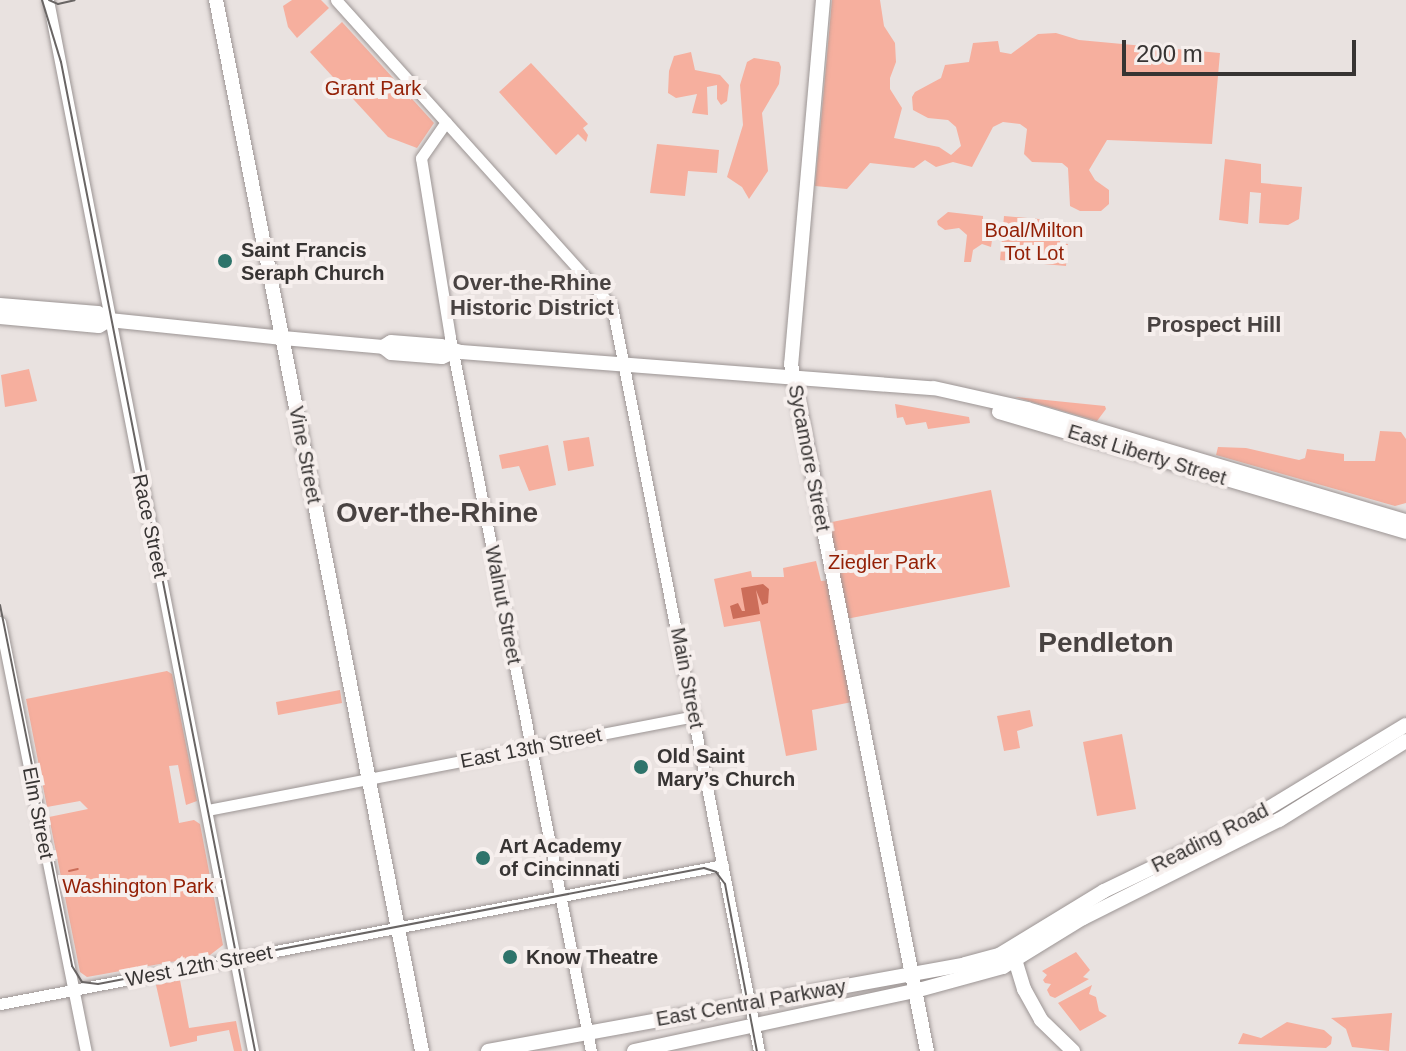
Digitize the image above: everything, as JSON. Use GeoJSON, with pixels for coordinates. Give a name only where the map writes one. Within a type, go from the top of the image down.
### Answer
{"type":"FeatureCollection","features":[{"type":"Feature","properties":{"kind":"main road","name":"Vine Street"},"geometry":{"type":"LineString","coordinates":[[216,0],[422,1051]]}},
{"type":"Feature","properties":{"kind":"main road","name":"Sycamore Street"},"geometry":{"type":"LineString","coordinates":[[823,0],[804,195],[793,378],[927,1051]]}},
{"type":"Feature","properties":{"kind":"main road"},"geometry":{"type":"LineString","coordinates":[[0,305],[98,313],[109,320],[99,326],[0,317]]}},
{"type":"Feature","properties":{"kind":"main road","name":"East Liberty Street"},"geometry":{"type":"LineString","coordinates":[[109,320],[383,347],[391,342],[441,346],[453,352],[934,388],[1027,409],[1406,521]]}},
{"type":"Feature","properties":{"kind":"main road","name":"East Liberty Street"},"geometry":{"type":"LineString","coordinates":[[887,386],[897,393],[1015,416],[1406,532]]}},
{"type":"Feature","properties":{"kind":"main road","name":"Reading Road"},"geometry":{"type":"LineString","coordinates":[[1014,956],[1104,891],[1239,826],[1406,725]]}},
{"type":"Feature","properties":{"kind":"main road","name":"Reading Road"},"geometry":{"type":"LineString","coordinates":[[1014,956],[1279,820],[1406,741]]}},
{"type":"Feature","properties":{"kind":"main road"},"geometry":{"type":"LineString","coordinates":[[1014,956],[1041,1020],[1073,1051]]}},
{"type":"Feature","properties":{"kind":"main road","name":"East Central Parkway"},"geometry":{"type":"LineString","coordinates":[[488,1051],[1014,956]]}},
{"type":"Feature","properties":{"kind":"main road","name":"East Central Parkway"},"geometry":{"type":"LineString","coordinates":[[634,1051],[979,976],[1014,956]]}},
{"type":"Feature","properties":{"kind":"street","name":"Race Street"},"geometry":{"type":"LineString","coordinates":[[48,0],[253,1051]]}},
{"type":"Feature","properties":{"kind":"street"},"geometry":{"type":"LineString","coordinates":[[336,0],[446,122]]}},
{"type":"Feature","properties":{"kind":"street","name":"Walnut Street"},"geometry":{"type":"LineString","coordinates":[[446,122],[421,158],[453,352],[591,1051]]}},
{"type":"Feature","properties":{"kind":"street","name":"Main Street"},"geometry":{"type":"LineString","coordinates":[[446,122],[612,306],[759,1051]]}},
{"type":"Feature","properties":{"kind":"street","name":"Elm Street"},"geometry":{"type":"LineString","coordinates":[[0,622],[86,1051]]}},
{"type":"Feature","properties":{"kind":"street","name":"East 13th Street"},"geometry":{"type":"LineString","coordinates":[[207,810],[694,716]]}},
{"type":"Feature","properties":{"kind":"street","name":"West 12th Street"},"geometry":{"type":"LineString","coordinates":[[0,1004],[723,865]]}},
{"type":"Feature","properties":{"kind":"green space"},"geometry":{"type":"Polygon","coordinates":[[[292,0],[321,0],[329,8],[297,38],[288,27],[283,6],[292,0]]]}},
{"type":"Feature","properties":{"kind":"green space"},"geometry":{"type":"Polygon","coordinates":[[[832,0],[880,0],[884,26],[895,43],[896,62],[890,89],[902,108],[894,138],[939,147],[951,155],[961,146],[956,127],[948,120],[928,118],[913,110],[912,97],[915,92],[941,78],[945,65],[969,62],[973,43],[998,41],[1000,52],[1011,54],[1038,34],[1056,33],[1079,40],[1220,53],[1212,144],[1107,140],[1089,170],[1095,180],[1109,190],[1109,204],[1101,211],[1080,211],[1070,206],[1068,168],[1062,163],[1032,162],[1024,154],[1027,129],[1020,124],[1003,122],[993,127],[972,167],[953,162],[936,167],[925,160],[914,168],[870,163],[847,189],[815,186],[832,0]]]}},
{"type":"Feature","properties":{"kind":"green space","name":"Grant Park"},"geometry":{"type":"Polygon","coordinates":[[[342,22],[434,123],[417,148],[388,137],[310,52],[342,22]]]}},
{"type":"Feature","properties":{"kind":"green space"},"geometry":{"type":"Polygon","coordinates":[[[691,52],[695,70],[720,75],[729,85],[727,101],[721,105],[717,99],[717,85],[707,87],[708,115],[692,113],[697,94],[676,98],[668,93],[669,71],[674,56],[691,52]]]}},
{"type":"Feature","properties":{"kind":"green space"},"geometry":{"type":"Polygon","coordinates":[[[754,58],[779,62],[781,67],[779,84],[762,113],[768,171],[749,199],[742,187],[727,177],[743,125],[740,85],[747,62],[754,58]]]}},
{"type":"Feature","properties":{"kind":"green space"},"geometry":{"type":"Polygon","coordinates":[[[531,63],[588,124],[583,128],[588,135],[586,142],[578,134],[556,155],[499,92],[531,63]]]}},
{"type":"Feature","properties":{"kind":"green space"},"geometry":{"type":"Polygon","coordinates":[[[657,144],[719,150],[717,173],[688,171],[685,196],[650,193],[657,144]]]}},
{"type":"Feature","properties":{"kind":"green space"},"geometry":{"type":"Polygon","coordinates":[[[1225,159],[1261,164],[1261,183],[1302,187],[1299,219],[1288,225],[1259,223],[1261,193],[1250,192],[1248,224],[1219,220],[1225,159]]]}},
{"type":"Feature","properties":{"kind":"green space"},"geometry":{"type":"Polygon","coordinates":[[[948,212],[983,216],[983,229],[994,227],[991,247],[982,244],[973,250],[971,262],[964,262],[967,235],[959,228],[945,230],[938,225],[937,221],[948,212]]]}},
{"type":"Feature","properties":{"kind":"green space","name":"Boal/Milton Tot Lot"},"geometry":{"type":"Polygon","coordinates":[[[1004,216],[1062,221],[1060,243],[1068,244],[1066,266],[1000,260],[1004,216]]]}},
{"type":"Feature","properties":{"kind":"green space"},"geometry":{"type":"Polygon","coordinates":[[[29,369],[37,401],[5,407],[1,375],[29,369]]]}},
{"type":"Feature","properties":{"kind":"green space"},"geometry":{"type":"Polygon","coordinates":[[[1015,397],[1105,406],[1106,409],[1097,421],[1015,397]]]}},
{"type":"Feature","properties":{"kind":"green space"},"geometry":{"type":"Polygon","coordinates":[[[895,404],[969,417],[970,423],[928,429],[926,422],[906,425],[903,417],[897,418],[895,404]]]}},
{"type":"Feature","properties":{"kind":"green space"},"geometry":{"type":"Polygon","coordinates":[[[1380,431],[1401,432],[1406,439],[1406,503],[1395,506],[1216,455],[1218,447],[1246,448],[1299,460],[1305,458],[1307,449],[1344,454],[1344,461],[1375,461],[1380,431]]]}},
{"type":"Feature","properties":{"kind":"green space"},"geometry":{"type":"Polygon","coordinates":[[[589,437],[594,466],[568,471],[563,441],[589,437]]]}},
{"type":"Feature","properties":{"kind":"green space"},"geometry":{"type":"Polygon","coordinates":[[[548,445],[556,485],[529,491],[519,466],[502,469],[499,455],[548,445]]]}},
{"type":"Feature","properties":{"kind":"green space","name":"Ziegler Park"},"geometry":{"type":"Polygon","coordinates":[[[991,490],[1010,587],[841,620],[857,701],[812,710],[817,750],[786,756],[760,621],[724,627],[714,579],[751,571],[752,577],[784,577],[783,568],[816,561],[821,581],[832,580],[822,524],[991,490]]]}},
{"type":"Feature","properties":{"kind":"green space","name":"Washington Park"},"geometry":{"type":"Polygon","coordinates":[[[167,671],[172,674],[197,801],[186,805],[178,765],[169,766],[179,823],[194,820],[200,824],[223,945],[210,955],[87,977],[80,972],[49,817],[88,809],[80,801],[47,807],[26,699],[167,671]]]}},
{"type":"Feature","properties":{"kind":"green space"},"geometry":{"type":"Polygon","coordinates":[[[340,690],[342,703],[278,715],[276,702],[340,690]]]}},
{"type":"Feature","properties":{"kind":"green space"},"geometry":{"type":"Polygon","coordinates":[[[1030,710],[1033,726],[1017,731],[1020,748],[1004,751],[997,716],[1030,710]]]}},
{"type":"Feature","properties":{"kind":"green space"},"geometry":{"type":"Polygon","coordinates":[[[1122,734],[1136,809],[1097,816],[1083,742],[1122,734]]]}},
{"type":"Feature","properties":{"kind":"green space"},"geometry":{"type":"Polygon","coordinates":[[[1076,952],[1090,970],[1083,977],[1089,979],[1055,998],[1050,996],[1047,990],[1051,984],[1045,983],[1043,980],[1047,975],[1042,971],[1076,952]]]}},
{"type":"Feature","properties":{"kind":"green space"},"geometry":{"type":"Polygon","coordinates":[[[180,980],[189,1028],[236,1021],[242,1051],[234,1051],[229,1030],[197,1036],[197,1041],[170,1047],[156,985],[180,980]]]}},
{"type":"Feature","properties":{"kind":"green space"},"geometry":{"type":"Polygon","coordinates":[[[1092,985],[1089,994],[1096,997],[1099,1011],[1107,1016],[1080,1031],[1058,1003],[1092,985]]]}},
{"type":"Feature","properties":{"kind":"green space"},"geometry":{"type":"Polygon","coordinates":[[[1392,1013],[1389,1051],[1352,1047],[1346,1029],[1331,1018],[1392,1013]]]}},
{"type":"Feature","properties":{"kind":"green space"},"geometry":{"type":"Polygon","coordinates":[[[1287,1022],[1324,1030],[1332,1037],[1331,1044],[1326,1048],[1238,1044],[1243,1033],[1261,1038],[1287,1022]]]}},
{"type":"Feature","properties":{"kind":"shaded area"},"geometry":{"type":"Polygon","coordinates":[[[763,584],[769,589],[768,603],[762,605],[756,590],[760,614],[733,619],[730,606],[738,603],[745,611],[741,588],[763,584]]]}},
{"type":"Feature","properties":{"kind":"waterway"},"geometry":{"type":"LineString","coordinates":[[69,871],[78,869]]}},
{"type":"Feature","properties":{"kind":"tram line"},"geometry":{"type":"LineString","coordinates":[[42,0],[61,62],[255,1051]]}},
{"type":"Feature","properties":{"kind":"tram line"},"geometry":{"type":"LineString","coordinates":[[49,0],[58,4],[75,0]]}},
{"type":"Feature","properties":{"kind":"tram line"},"geometry":{"type":"LineString","coordinates":[[0,605],[72,966],[82,982],[98,984],[704,868],[716,872],[725,884],[757,1051]]}},
{"type":"Feature","properties":{"kind":"place","name":"Saint Francis Seraph Church"},"geometry":{"type":"Point","coordinates":[225,261]}},
{"type":"Feature","properties":{"kind":"place","name":"Old Saint Mary’s Church"},"geometry":{"type":"Point","coordinates":[641,767]}},
{"type":"Feature","properties":{"kind":"place","name":"Art Academy of Cincinnati"},"geometry":{"type":"Point","coordinates":[483,858]}},
{"type":"Feature","properties":{"kind":"place","name":"Know Theatre"},"geometry":{"type":"Point","coordinates":[510,957]}},
{"type":"Feature","properties":{"kind":"district","name":"Over-the-Rhine Historic District"},"geometry":{"type":"Point","coordinates":[532,294]}},
{"type":"Feature","properties":{"kind":"district","name":"Prospect Hill"},"geometry":{"type":"Point","coordinates":[1214,325]}},
{"type":"Feature","properties":{"kind":"district","name":"Over-the-Rhine"},"geometry":{"type":"Point","coordinates":[437,513]}},
{"type":"Feature","properties":{"kind":"district","name":"Pendleton"},"geometry":{"type":"Point","coordinates":[1106,643]}}]}
